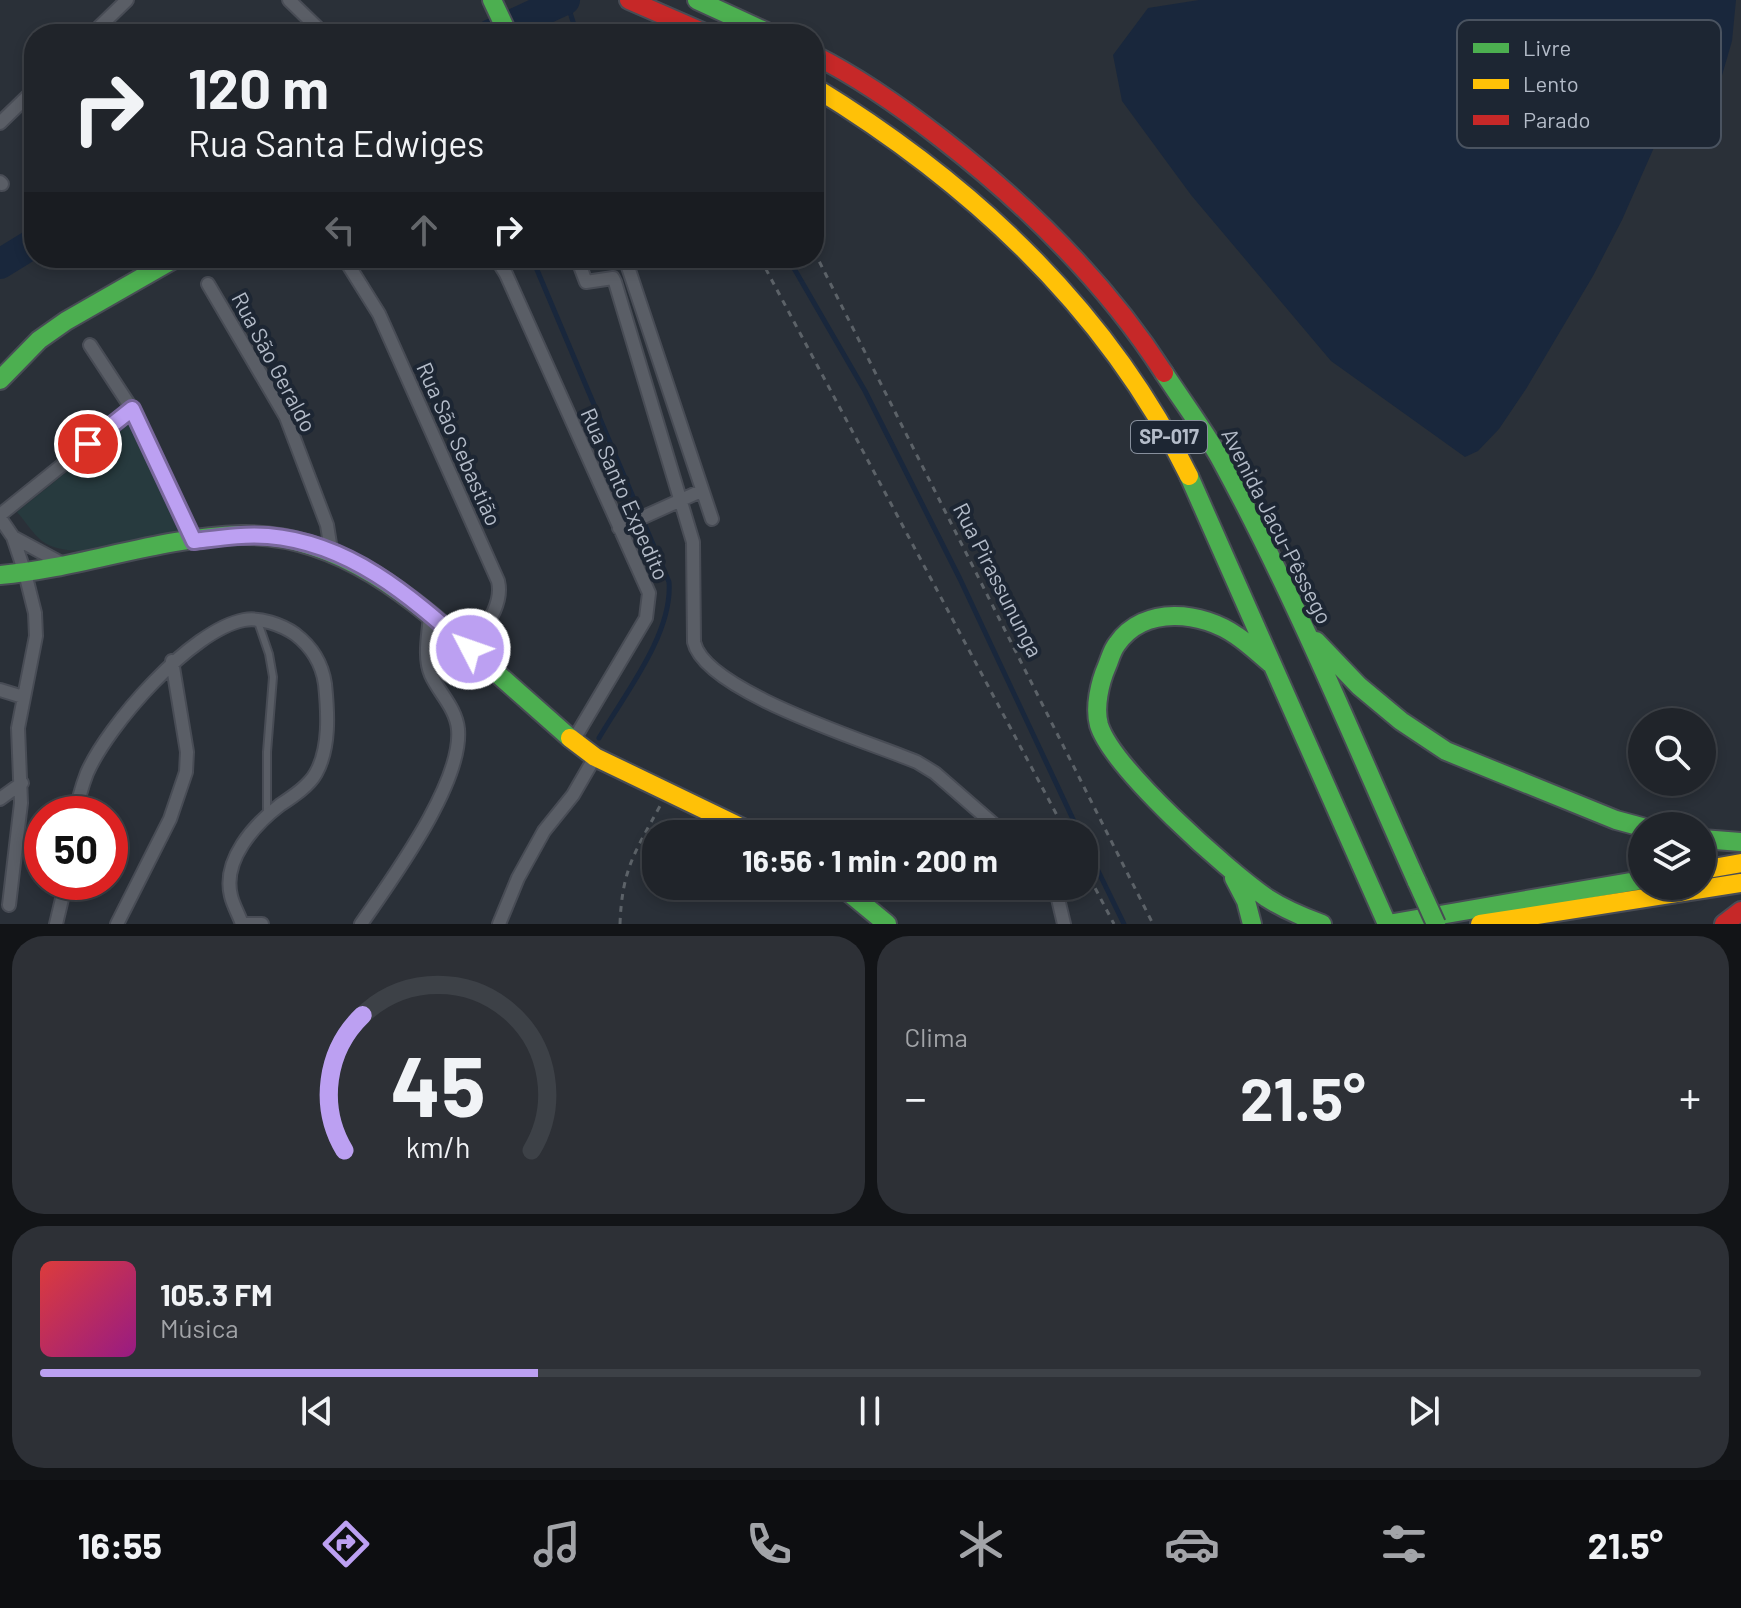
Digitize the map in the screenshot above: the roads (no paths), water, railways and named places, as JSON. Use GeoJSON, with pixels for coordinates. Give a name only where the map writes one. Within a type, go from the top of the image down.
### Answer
{"type":"FeatureCollection","features":[{"type":"Feature","properties":{"kind":"main road"},"geometry":{"type":"LineString","coordinates":[[492,0],[503,24]]}},
{"type":"Feature","properties":{"kind":"main road"},"geometry":{"type":"LineString","coordinates":[[629,0],[684,24]]}},
{"type":"Feature","properties":{"kind":"main road"},"geometry":{"type":"LineString","coordinates":[[697,0],[749,24]]}},
{"type":"Feature","properties":{"kind":"main road","name":"Avenida Jacu-Pêssego"},"geometry":{"type":"LineString","coordinates":[[824,60],[853,74],[991,177],[1052,234],[1143,340],[1219,457],[1303,627],[1436,924]]}},
{"type":"Feature","properties":{"kind":"main road","name":"SP-017"},"geometry":{"type":"LineString","coordinates":[[824,94],[896,141],[968,199],[1030,256],[1121,360],[1165,429],[1276,669],[1388,924]]}},
{"type":"Feature","properties":{"kind":"main road"},"geometry":{"type":"LineString","coordinates":[[0,380],[39,340],[159,268]]}},
{"type":"Feature","properties":{"kind":"main road"},"geometry":{"type":"LineString","coordinates":[[0,575],[239,535],[288,538],[331,550],[371,570],[413,599],[595,757],[726,820]]}},
{"type":"Feature","properties":{"kind":"main road"},"geometry":{"type":"LineString","coordinates":[[1276,669],[1235,634],[1208,622],[1178,615],[1148,618],[1117,643],[1100,682],[1098,723],[1111,750],[1159,803],[1228,867],[1269,899],[1322,924]]}},
{"type":"Feature","properties":{"kind":"main road"},"geometry":{"type":"LineString","coordinates":[[1303,627],[1359,686],[1401,721],[1446,751],[1628,823]]}},
{"type":"Feature","properties":{"kind":"main road"},"geometry":{"type":"LineString","coordinates":[[1716,840],[1741,842]]}},
{"type":"Feature","properties":{"kind":"main road"},"geometry":{"type":"LineString","coordinates":[[1716,867],[1741,863]]}},
{"type":"Feature","properties":{"kind":"main road"},"geometry":{"type":"LineString","coordinates":[[1228,867],[1246,901],[1252,924]]}},
{"type":"Feature","properties":{"kind":"main road"},"geometry":{"type":"LineString","coordinates":[[1388,924],[1628,882]]}},
{"type":"Feature","properties":{"kind":"main road"},"geometry":{"type":"LineString","coordinates":[[1480,924],[1741,883]]}},
{"type":"Feature","properties":{"kind":"main road"},"geometry":{"type":"LineString","coordinates":[[858,900],[887,924]]}},
{"type":"Feature","properties":{"kind":"main road"},"geometry":{"type":"LineString","coordinates":[[1724,924],[1741,911]]}},
{"type":"Feature","properties":{"kind":"street"},"geometry":{"type":"LineString","coordinates":[[102,24],[127,0]]}},
{"type":"Feature","properties":{"kind":"street"},"geometry":{"type":"LineString","coordinates":[[289,0],[314,24]]}},
{"type":"Feature","properties":{"kind":"street"},"geometry":{"type":"LineString","coordinates":[[0,123],[24,100]]}},
{"type":"Feature","properties":{"kind":"street","name":"Rua São Sebastião"},"geometry":{"type":"LineString","coordinates":[[350,268],[379,314],[498,581],[501,594],[497,606],[470,649]]}},
{"type":"Feature","properties":{"kind":"street","name":"Rua Santo Expedito"},"geometry":{"type":"LineString","coordinates":[[502,268],[649,593],[646,618],[573,741]]}},
{"type":"Feature","properties":{"kind":"street"},"geometry":{"type":"LineString","coordinates":[[581,268],[586,282],[608,277],[615,282],[693,542],[694,642],[700,658],[738,688],[794,714],[917,762],[935,773],[989,820]]}},
{"type":"Feature","properties":{"kind":"street"},"geometry":{"type":"LineString","coordinates":[[628,268],[712,519]]}},
{"type":"Feature","properties":{"kind":"street","name":"Rua São Geraldo"},"geometry":{"type":"LineString","coordinates":[[208,284],[286,417],[327,525],[331,550]]}},
{"type":"Feature","properties":{"kind":"street"},"geometry":{"type":"LineString","coordinates":[[90,345],[132,409],[194,541]]}},
{"type":"Feature","properties":{"kind":"street"},"geometry":{"type":"LineString","coordinates":[[9,905],[22,783],[18,728],[36,636],[35,613],[25,573],[13,537],[0,517],[132,409]]}},
{"type":"Feature","properties":{"kind":"street"},"geometry":{"type":"LineString","coordinates":[[619,528],[701,491]]}},
{"type":"Feature","properties":{"kind":"street"},"geometry":{"type":"LineString","coordinates":[[13,537],[65,565]]}},
{"type":"Feature","properties":{"kind":"street"},"geometry":{"type":"LineString","coordinates":[[361,924],[391,881],[438,800],[450,775],[458,745],[458,727],[452,710],[427,662],[430,614]]}},
{"type":"Feature","properties":{"kind":"street"},"geometry":{"type":"LineString","coordinates":[[81,796],[88,772],[102,747],[172,661],[224,626],[257,619],[288,630],[307,644],[317,657],[325,682],[326,738],[315,777],[250,832],[229,876],[230,895],[242,924],[262,924]]}},
{"type":"Feature","properties":{"kind":"street"},"geometry":{"type":"LineString","coordinates":[[117,924],[170,819],[186,772],[187,752],[172,661]]}},
{"type":"Feature","properties":{"kind":"street"},"geometry":{"type":"LineString","coordinates":[[0,690],[23,697]]}},
{"type":"Feature","properties":{"kind":"street"},"geometry":{"type":"LineString","coordinates":[[499,924],[518,878],[544,831],[573,795],[595,757]]}},
{"type":"Feature","properties":{"kind":"street"},"geometry":{"type":"LineString","coordinates":[[0,799],[22,783]]}},
{"type":"Feature","properties":{"kind":"street"},"geometry":{"type":"LineString","coordinates":[[56,924],[62,900]]}},
{"type":"Feature","properties":{"kind":"street"},"geometry":{"type":"LineString","coordinates":[[1058,900],[1064,924]]}},
{"type":"Feature","properties":{"kind":"lane"},"geometry":{"type":"LineString","coordinates":[[257,619],[273,677],[267,752],[267,815]]}},
{"type":"Feature","properties":{"kind":"water"},"geometry":{"type":"Polygon","coordinates":[[[1199,0],[1736,0],[1732,41],[1721,79],[1721,20],[1457,20],[1457,148],[1654,148],[1593,276],[1526,389],[1499,429],[1478,451],[1465,457],[1331,361],[1191,195],[1122,101],[1113,55],[1148,8],[1199,0]]]}},
{"type":"Feature","properties":{"kind":"waterway"},"geometry":{"type":"LineString","coordinates":[[513,24],[565,0]]}},
{"type":"Feature","properties":{"kind":"waterway"},"geometry":{"type":"LineString","coordinates":[[566,0],[574,24]]}},
{"type":"Feature","properties":{"kind":"waterway"},"geometry":{"type":"LineString","coordinates":[[0,264],[24,249]]}},
{"type":"Feature","properties":{"kind":"waterway"},"geometry":{"type":"LineString","coordinates":[[536,268],[669,582],[668,602],[655,643],[599,738]]}},
{"type":"Feature","properties":{"kind":"waterway"},"geometry":{"type":"LineString","coordinates":[[794,268],[865,391],[960,579],[1073,820]]}},
{"type":"Feature","properties":{"kind":"waterway"},"geometry":{"type":"LineString","coordinates":[[1098,871],[1124,924]]}}]}
